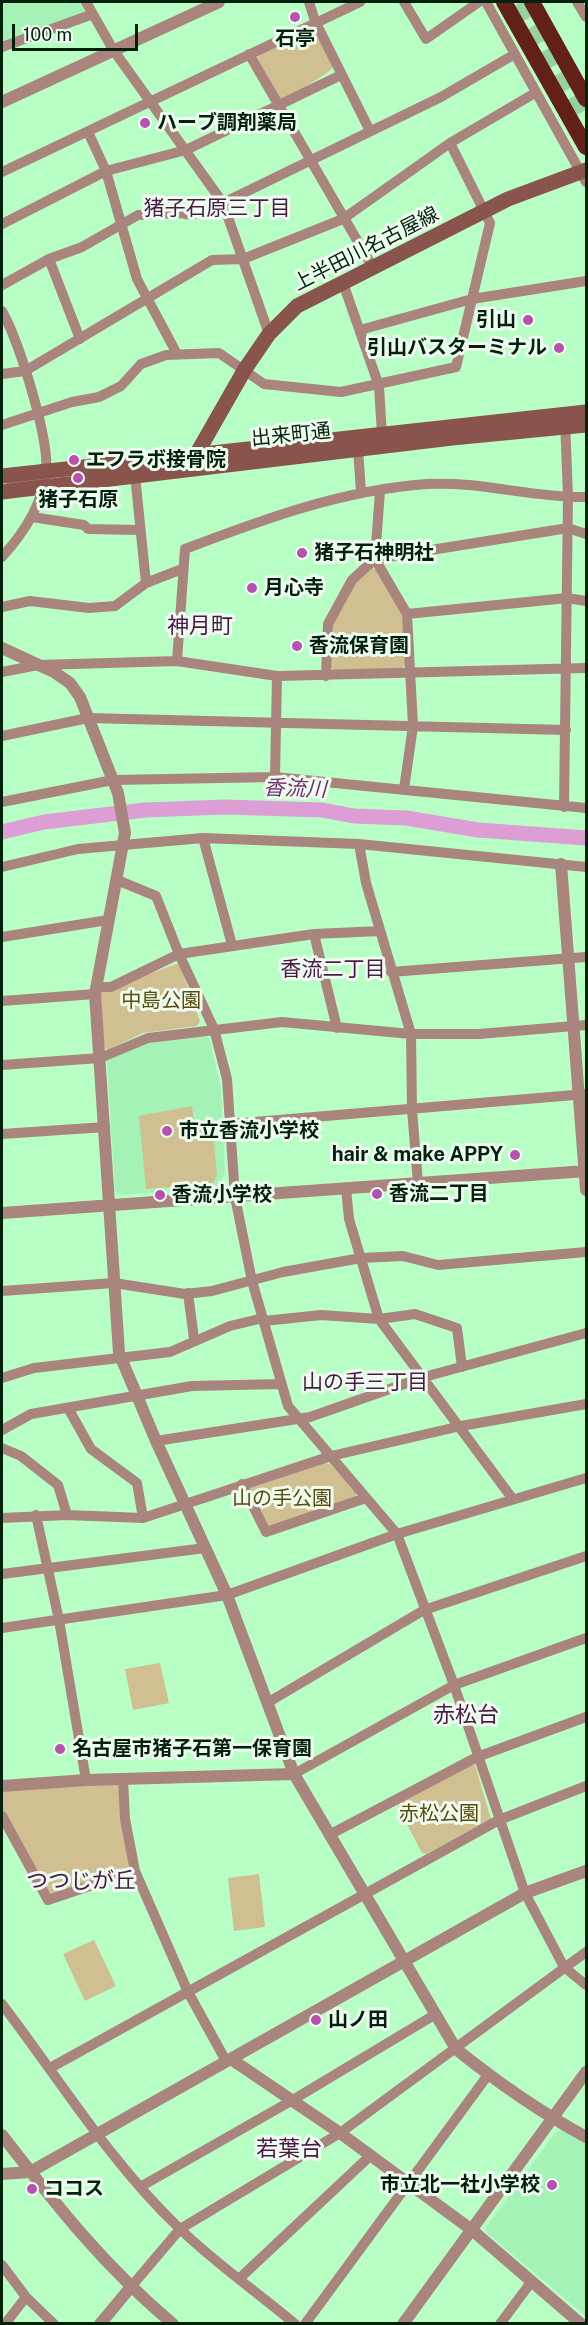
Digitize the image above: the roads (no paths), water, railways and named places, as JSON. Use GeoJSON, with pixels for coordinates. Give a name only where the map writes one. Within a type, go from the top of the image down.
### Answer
{"type":"FeatureCollection","features":[{"type":"Feature","properties":{"kind":"highway"},"geometry":{"type":"LineString","coordinates":[[504,2],[586,147]]}},
{"type":"Feature","properties":{"kind":"highway"},"geometry":{"type":"LineString","coordinates":[[532,2],[586,99]]}},
{"type":"Feature","properties":{"kind":"main road","name":"上半田川名古屋線"},"geometry":{"type":"LineString","coordinates":[[196,455],[245,369],[269,334],[297,306],[372,266],[508,200],[585,174]]}},
{"type":"Feature","properties":{"kind":"main road","name":"出来町通"},"geometry":{"type":"LineString","coordinates":[[2,477],[135,475],[358,449],[565,421],[586,412]]}},
{"type":"Feature","properties":{"kind":"main road","name":"出来町通"},"geometry":{"type":"LineString","coordinates":[[2,492],[20,489],[70,468],[382,435],[565,421],[586,425]]}},
{"type":"Feature","properties":{"kind":"street"},"geometry":{"type":"LineString","coordinates":[[86,2],[114,51],[223,203],[269,334]]}},
{"type":"Feature","properties":{"kind":"street"},"geometry":{"type":"LineString","coordinates":[[2,102],[219,2]]}},
{"type":"Feature","properties":{"kind":"street"},"geometry":{"type":"LineString","coordinates":[[309,2],[315,21],[370,131]]}},
{"type":"Feature","properties":{"kind":"street"},"geometry":{"type":"LineString","coordinates":[[2,172],[152,102],[315,21],[360,2]]}},
{"type":"Feature","properties":{"kind":"street"},"geometry":{"type":"LineString","coordinates":[[404,2],[426,39],[479,2]]}},
{"type":"Feature","properties":{"kind":"street"},"geometry":{"type":"LineString","coordinates":[[486,2],[535,93],[585,174]]}},
{"type":"Feature","properties":{"kind":"street"},"geometry":{"type":"LineString","coordinates":[[577,2],[586,16]]}},
{"type":"Feature","properties":{"kind":"street"},"geometry":{"type":"LineString","coordinates":[[2,47],[93,14]]}},
{"type":"Feature","properties":{"kind":"street"},"geometry":{"type":"LineString","coordinates":[[249,54],[372,266]]}},
{"type":"Feature","properties":{"kind":"street"},"geometry":{"type":"LineString","coordinates":[[2,285],[49,259],[82,247],[120,223],[138,215],[181,213],[191,215],[223,203],[309,159],[441,97],[515,54]]}},
{"type":"Feature","properties":{"kind":"street"},"geometry":{"type":"LineString","coordinates":[[2,224],[106,171],[186,150],[341,75]]}},
{"type":"Feature","properties":{"kind":"street"},"geometry":{"type":"LineString","coordinates":[[2,374],[25,371],[212,260],[243,259],[343,219],[450,143],[535,93]]}},
{"type":"Feature","properties":{"kind":"street"},"geometry":{"type":"LineString","coordinates":[[88,132],[106,171],[137,279],[177,354]]}},
{"type":"Feature","properties":{"kind":"street"},"geometry":{"type":"LineString","coordinates":[[2,426],[36,413],[99,397],[121,386],[141,364],[166,355],[219,353],[264,384],[342,392],[379,386],[456,367],[490,223],[450,143]]}},
{"type":"Feature","properties":{"kind":"street"},"geometry":{"type":"LineString","coordinates":[[49,259],[80,339]]}},
{"type":"Feature","properties":{"kind":"street"},"geometry":{"type":"LineString","coordinates":[[360,330],[472,299],[586,281]]}},
{"type":"Feature","properties":{"kind":"street"},"geometry":{"type":"LineString","coordinates":[[343,283],[379,386],[382,435]]}},
{"type":"Feature","properties":{"kind":"street"},"geometry":{"type":"LineString","coordinates":[[2,311],[25,371],[36,413],[45,478],[32,517],[2,557]]}},
{"type":"Feature","properties":{"kind":"street"},"geometry":{"type":"LineString","coordinates":[[564,807],[568,528],[565,421]]}},
{"type":"Feature","properties":{"kind":"street"},"geometry":{"type":"LineString","coordinates":[[358,449],[361,492]]}},
{"type":"Feature","properties":{"kind":"street"},"geometry":{"type":"LineString","coordinates":[[2,485],[103,472],[180,469]]}},
{"type":"Feature","properties":{"kind":"street"},"geometry":{"type":"LineString","coordinates":[[135,475],[146,583]]}},
{"type":"Feature","properties":{"kind":"street"},"geometry":{"type":"LineString","coordinates":[[177,661],[185,549],[265,519],[361,492],[428,484],[586,497]]}},
{"type":"Feature","properties":{"kind":"street"},"geometry":{"type":"LineString","coordinates":[[380,491],[375,559],[407,614],[413,726],[404,789]]}},
{"type":"Feature","properties":{"kind":"street"},"geometry":{"type":"LineString","coordinates":[[32,517],[84,525],[88,528],[140,530]]}},
{"type":"Feature","properties":{"kind":"street"},"geometry":{"type":"LineString","coordinates":[[326,676],[327,624],[352,580],[375,559],[568,528],[586,534]]}},
{"type":"Feature","properties":{"kind":"street"},"geometry":{"type":"LineString","coordinates":[[2,607],[30,601],[101,609],[115,606],[146,583],[182,570]]}},
{"type":"Feature","properties":{"kind":"street"},"geometry":{"type":"LineString","coordinates":[[407,614],[567,598],[586,601]]}},
{"type":"Feature","properties":{"kind":"street"},"geometry":{"type":"LineString","coordinates":[[2,648],[70,683],[88,718],[118,793],[124,829],[123,843],[95,991],[111,1205],[114,1283],[122,1358],[156,1441],[226,1595],[294,1774],[406,1960],[435,2014],[456,2049],[488,2075],[554,2119],[586,2137]]}},
{"type":"Feature","properties":{"kind":"street"},"geometry":{"type":"LineString","coordinates":[[2,672],[38,665],[177,661],[277,676],[586,668]]}},
{"type":"Feature","properties":{"kind":"street"},"geometry":{"type":"LineString","coordinates":[[275,777],[277,676]]}},
{"type":"Feature","properties":{"kind":"street"},"geometry":{"type":"LineString","coordinates":[[2,736],[88,718],[566,730]]}},
{"type":"Feature","properties":{"kind":"street"},"geometry":{"type":"LineString","coordinates":[[2,802],[113,780],[275,777],[586,808]]}},
{"type":"Feature","properties":{"kind":"street"},"geometry":{"type":"LineString","coordinates":[[203,838],[232,945]]}},
{"type":"Feature","properties":{"kind":"street"},"geometry":{"type":"LineString","coordinates":[[2,867],[78,849],[123,843],[203,838],[359,844],[586,867]]}},
{"type":"Feature","properties":{"kind":"street"},"geometry":{"type":"LineString","coordinates":[[359,844],[366,884],[411,1034],[412,1110],[418,1183]]}},
{"type":"Feature","properties":{"kind":"street"},"geometry":{"type":"LineString","coordinates":[[561,864],[568,959],[580,1026],[586,1190]]}},
{"type":"Feature","properties":{"kind":"street"},"geometry":{"type":"LineString","coordinates":[[117,880],[156,896],[179,954],[214,1029],[227,1079],[235,1197],[252,1281],[288,1406],[397,1534],[454,1685],[525,1893],[564,1967],[586,1985]]}},
{"type":"Feature","properties":{"kind":"street"},"geometry":{"type":"LineString","coordinates":[[2,938],[108,920]]}},
{"type":"Feature","properties":{"kind":"street"},"geometry":{"type":"LineString","coordinates":[[2,1001],[95,991],[111,987],[179,954],[314,934],[380,931]]}},
{"type":"Feature","properties":{"kind":"street"},"geometry":{"type":"LineString","coordinates":[[314,934],[337,1028]]}},
{"type":"Feature","properties":{"kind":"street"},"geometry":{"type":"LineString","coordinates":[[391,972],[586,957]]}},
{"type":"Feature","properties":{"kind":"street"},"geometry":{"type":"LineString","coordinates":[[2,1065],[100,1058],[148,1038],[282,1022],[411,1034],[479,1034],[580,1026]]}},
{"type":"Feature","properties":{"kind":"street"},"geometry":{"type":"LineString","coordinates":[[231,1124],[583,1095]]}},
{"type":"Feature","properties":{"kind":"street"},"geometry":{"type":"LineString","coordinates":[[2,1134],[105,1127]]}},
{"type":"Feature","properties":{"kind":"street"},"geometry":{"type":"LineString","coordinates":[[2,1213],[586,1171]]}},
{"type":"Feature","properties":{"kind":"street"},"geometry":{"type":"LineString","coordinates":[[346,1188],[349,1219],[380,1318],[512,1498]]}},
{"type":"Feature","properties":{"kind":"street"},"geometry":{"type":"LineString","coordinates":[[2,1291],[114,1283],[188,1293],[212,1291],[283,1272],[361,1258],[404,1256],[438,1265],[586,1252]]}},
{"type":"Feature","properties":{"kind":"street"},"geometry":{"type":"LineString","coordinates":[[188,1293],[194,1339]]}},
{"type":"Feature","properties":{"kind":"street"},"geometry":{"type":"LineString","coordinates":[[2,1378],[34,1368],[170,1352],[194,1339],[264,1319],[321,1315],[380,1318],[415,1314],[457,1328],[462,1366]]}},
{"type":"Feature","properties":{"kind":"street"},"geometry":{"type":"LineString","coordinates":[[156,1441],[300,1419],[423,1377],[586,1333]]}},
{"type":"Feature","properties":{"kind":"street"},"geometry":{"type":"LineString","coordinates":[[2,1430],[31,1414],[192,1386],[280,1384]]}},
{"type":"Feature","properties":{"kind":"street"},"geometry":{"type":"LineString","coordinates":[[2,1518],[67,1515],[143,1518],[331,1456],[461,1426],[586,1404]]}},
{"type":"Feature","properties":{"kind":"street"},"geometry":{"type":"LineString","coordinates":[[68,1408],[91,1449],[136,1483],[143,1518]]}},
{"type":"Feature","properties":{"kind":"street"},"geometry":{"type":"LineString","coordinates":[[2,1448],[21,1456],[58,1485],[67,1515]]}},
{"type":"Feature","properties":{"kind":"street"},"geometry":{"type":"LineString","coordinates":[[2,1629],[226,1595],[397,1534],[512,1498],[586,1478]]}},
{"type":"Feature","properties":{"kind":"street"},"geometry":{"type":"LineString","coordinates":[[242,1484],[266,1532],[366,1498]]}},
{"type":"Feature","properties":{"kind":"street"},"geometry":{"type":"LineString","coordinates":[[36,1515],[58,1620],[86,1780]]}},
{"type":"Feature","properties":{"kind":"street"},"geometry":{"type":"LineString","coordinates":[[2,1574],[47,1566],[205,1548]]}},
{"type":"Feature","properties":{"kind":"street"},"geometry":{"type":"LineString","coordinates":[[267,1703],[424,1610],[586,1556]]}},
{"type":"Feature","properties":{"kind":"street"},"geometry":{"type":"LineString","coordinates":[[2,1785],[86,1780],[294,1774],[454,1685],[586,1638]]}},
{"type":"Feature","properties":{"kind":"street"},"geometry":{"type":"LineString","coordinates":[[329,1835],[477,1757],[586,1718]]}},
{"type":"Feature","properties":{"kind":"street"},"geometry":{"type":"LineString","coordinates":[[123,1779],[125,1819],[135,1872],[188,1992],[228,2060],[340,2133],[472,2230],[581,2324]]}},
{"type":"Feature","properties":{"kind":"street"},"geometry":{"type":"LineString","coordinates":[[50,2068],[499,1820],[586,1786]]}},
{"type":"Feature","properties":{"kind":"street"},"geometry":{"type":"LineString","coordinates":[[2,1816],[48,1900],[135,1872]]}},
{"type":"Feature","properties":{"kind":"street"},"geometry":{"type":"LineString","coordinates":[[2,2174],[30,2172],[95,2133],[525,1893],[586,1871]]}},
{"type":"Feature","properties":{"kind":"street"},"geometry":{"type":"LineString","coordinates":[[100,2324],[180,2229],[340,2133],[586,1952]]}},
{"type":"Feature","properties":{"kind":"street"},"geometry":{"type":"LineString","coordinates":[[2,2004],[95,2133],[140,2187],[180,2229],[295,2324]]}},
{"type":"Feature","properties":{"kind":"street"},"geometry":{"type":"LineString","coordinates":[[140,2187],[291,2101],[435,2014]]}},
{"type":"Feature","properties":{"kind":"street"},"geometry":{"type":"LineString","coordinates":[[403,2324],[586,2072]]}},
{"type":"Feature","properties":{"kind":"street"},"geometry":{"type":"LineString","coordinates":[[305,2324],[488,2075]]}},
{"type":"Feature","properties":{"kind":"street"},"geometry":{"type":"LineString","coordinates":[[2,2135],[81,2237],[130,2288],[173,2324]]}},
{"type":"Feature","properties":{"kind":"street"},"geometry":{"type":"LineString","coordinates":[[240,2278],[371,2156]]}},
{"type":"Feature","properties":{"kind":"street"},"geometry":{"type":"LineString","coordinates":[[2,2265],[26,2297],[54,2324]]}},
{"type":"Feature","properties":{"kind":"street"},"geometry":{"type":"LineString","coordinates":[[500,2324],[532,2281]]}},
{"type":"Feature","properties":{"kind":"street"},"geometry":{"type":"LineString","coordinates":[[5,2324],[26,2297]]}},
{"type":"Feature","properties":{"kind":"waterway","name":"香流川"},"geometry":{"type":"LineString","coordinates":[[2,832],[44,822],[145,810],[225,807],[322,810],[354,816],[406,818],[478,830],[586,838]]}},
{"type":"Feature","properties":{"kind":"tunnel"},"geometry":{"type":"LineString","coordinates":[[521,2],[586,119]]}},
{"type":"Feature","properties":{"kind":"place","name":"石亭"},"geometry":{"type":"Point","coordinates":[295,17]}},
{"type":"Feature","properties":{"kind":"place","name":"ハーブ調剤薬局"},"geometry":{"type":"Point","coordinates":[145,123]}},
{"type":"Feature","properties":{"kind":"place","name":"引山"},"geometry":{"type":"Point","coordinates":[528,320]}},
{"type":"Feature","properties":{"kind":"place","name":"引山バスターミナル"},"geometry":{"type":"Point","coordinates":[559,348]}},
{"type":"Feature","properties":{"kind":"place","name":"エフラボ接骨院"},"geometry":{"type":"Point","coordinates":[74,460]}},
{"type":"Feature","properties":{"kind":"place","name":"猪子石原"},"geometry":{"type":"Point","coordinates":[78,478]}},
{"type":"Feature","properties":{"kind":"place","name":"猪子石神明社"},"geometry":{"type":"Point","coordinates":[302,553]}},
{"type":"Feature","properties":{"kind":"place","name":"月心寺"},"geometry":{"type":"Point","coordinates":[252,588]}},
{"type":"Feature","properties":{"kind":"place","name":"香流保育園"},"geometry":{"type":"Point","coordinates":[297,646]}},
{"type":"Feature","properties":{"kind":"place","name":"市立香流小学校"},"geometry":{"type":"Point","coordinates":[167,1131]}},
{"type":"Feature","properties":{"kind":"place","name":"hair & make APPY"},"geometry":{"type":"Point","coordinates":[515,1155]}},
{"type":"Feature","properties":{"kind":"place","name":"香流二丁目"},"geometry":{"type":"Point","coordinates":[377,1194]}},
{"type":"Feature","properties":{"kind":"place","name":"香流小学校"},"geometry":{"type":"Point","coordinates":[160,1195]}},
{"type":"Feature","properties":{"kind":"place","name":"名古屋市猪子石第一保育園"},"geometry":{"type":"Point","coordinates":[60,1749]}},
{"type":"Feature","properties":{"kind":"place","name":"山ノ田"},"geometry":{"type":"Point","coordinates":[316,2020]}},
{"type":"Feature","properties":{"kind":"place","name":"市立北一社小学校"},"geometry":{"type":"Point","coordinates":[552,2185]}},
{"type":"Feature","properties":{"kind":"place","name":"ココス"},"geometry":{"type":"Point","coordinates":[32,2189]}},
{"type":"Feature","properties":{"kind":"district","name":"猪子石原三丁目"},"geometry":{"type":"Point","coordinates":[217,209]}},
{"type":"Feature","properties":{"kind":"district","name":"神月町"},"geometry":{"type":"Point","coordinates":[200,626]}},
{"type":"Feature","properties":{"kind":"district","name":"香流二丁目"},"geometry":{"type":"Point","coordinates":[333,970]}},
{"type":"Feature","properties":{"kind":"district","name":"山の手三丁目"},"geometry":{"type":"Point","coordinates":[365,1383]}},
{"type":"Feature","properties":{"kind":"district","name":"赤松台"},"geometry":{"type":"Point","coordinates":[466,1715]}},
{"type":"Feature","properties":{"kind":"district","name":"つつじが丘"},"geometry":{"type":"Point","coordinates":[81,1881]}},
{"type":"Feature","properties":{"kind":"district","name":"若葉台"},"geometry":{"type":"Point","coordinates":[289,2149]}},
{"type":"Feature","properties":{"kind":"park label","name":"中島公園"},"geometry":{"type":"Point","coordinates":[161,1001]}},
{"type":"Feature","properties":{"kind":"park label","name":"山の手公園"},"geometry":{"type":"Point","coordinates":[282,1499]}},
{"type":"Feature","properties":{"kind":"park label","name":"赤松公園"},"geometry":{"type":"Point","coordinates":[439,1814]}}]}
